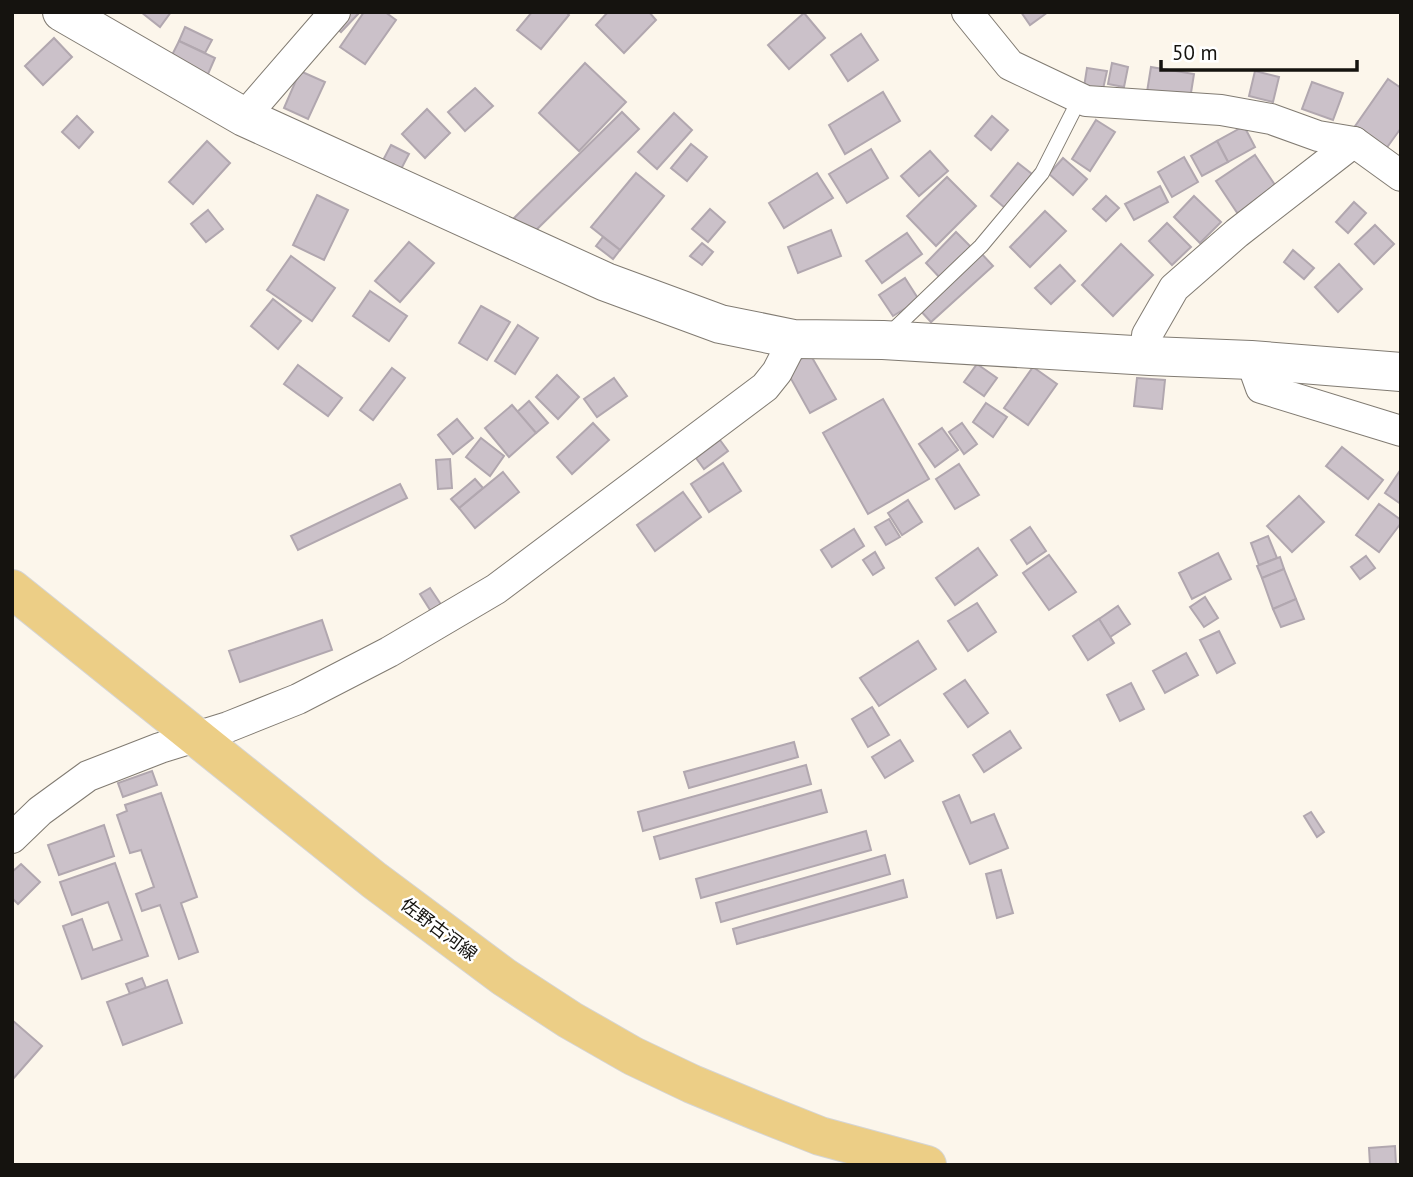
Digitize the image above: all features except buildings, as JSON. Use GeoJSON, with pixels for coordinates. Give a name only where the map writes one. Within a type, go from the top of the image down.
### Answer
{"type":"FeatureCollection","features":[{"type":"Feature","properties":{"kind":"main road","name":"佐野古河線"},"geometry":{"type":"LineString","coordinates":[[12,589],[383,888],[503,977],[570,1020],[633,1056],[757,1111],[820,1136],[927,1165]]}},
{"type":"Feature","properties":{"kind":"street"},"geometry":{"type":"LineString","coordinates":[[62,12],[244,117],[606,282],[720,324],[794,339],[883,340],[1251,360],[1401,372]]}},
{"type":"Feature","properties":{"kind":"street"},"geometry":{"type":"LineString","coordinates":[[244,117],[335,12]]}},
{"type":"Feature","properties":{"kind":"street"},"geometry":{"type":"LineString","coordinates":[[967,12],[1010,65],[1086,101],[1221,110],[1271,119],[1318,136],[1354,142],[1401,176]]}},
{"type":"Feature","properties":{"kind":"street"},"geometry":{"type":"LineString","coordinates":[[1150,356],[1147,335],[1174,288],[1237,233],[1354,142]]}},
{"type":"Feature","properties":{"kind":"street"},"geometry":{"type":"LineString","coordinates":[[12,838],[40,811],[88,776],[160,748],[228,727],[298,699],[388,652],[496,589],[765,387],[777,372],[794,339]]}},
{"type":"Feature","properties":{"kind":"street"},"geometry":{"type":"LineString","coordinates":[[1251,360],[1261,388],[1401,431]]}},
{"type":"Feature","properties":{"kind":"lane"},"geometry":{"type":"LineString","coordinates":[[883,340],[981,246],[1042,173],[1080,98]]}}]}
